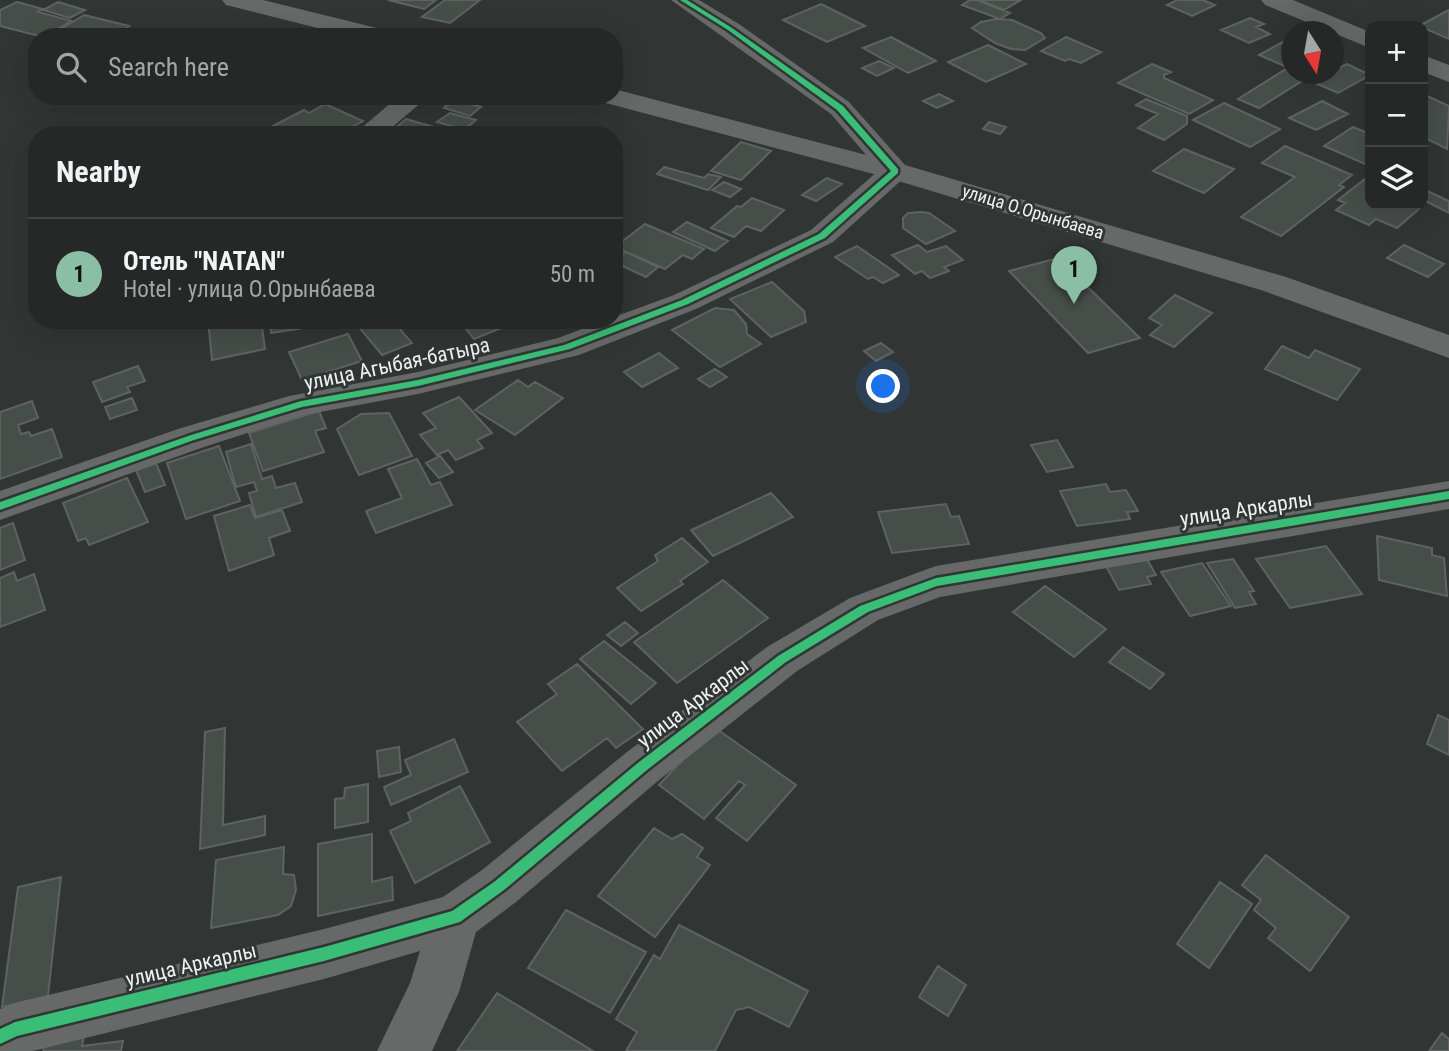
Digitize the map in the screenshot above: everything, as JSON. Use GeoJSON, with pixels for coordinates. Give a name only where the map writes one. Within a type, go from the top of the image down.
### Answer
{"type":"FeatureCollection","features":[{"type":"Feature","properties":{"kind":"street"},"geometry":{"type":"LineString","coordinates":[[234,0],[348,28]]}},
{"type":"Feature","properties":{"kind":"street"},"geometry":{"type":"LineString","coordinates":[[683,0],[730,29],[840,108],[895,171]]}},
{"type":"Feature","properties":{"kind":"street"},"geometry":{"type":"LineString","coordinates":[[1273,0],[1365,39]]}},
{"type":"Feature","properties":{"kind":"street"},"geometry":{"type":"LineString","coordinates":[[1428,65],[1449,74]]}},
{"type":"Feature","properties":{"kind":"street","name":"улица О.Орынбаева"},"geometry":{"type":"LineString","coordinates":[[623,99],[895,171],[1275,284],[1449,347]]}},
{"type":"Feature","properties":{"kind":"street"},"geometry":{"type":"LineString","coordinates":[[378,126],[404,105]]}},
{"type":"Feature","properties":{"kind":"street","name":"улица Агыбая-батыра"},"geometry":{"type":"LineString","coordinates":[[623,325],[685,302],[822,236],[895,171]]}},
{"type":"Feature","properties":{"kind":"street","name":"улица Агыбая-батыра"},"geometry":{"type":"LineString","coordinates":[[0,506],[191,438],[301,404],[418,383],[566,347],[614,329]]}},
{"type":"Feature","properties":{"kind":"street","name":"улица Аркарлы"},"geometry":{"type":"LineString","coordinates":[[0,1037],[15,1029],[324,954],[455,917],[499,886],[643,766],[782,659],[864,609],[936,582],[1449,495]]}},
{"type":"Feature","properties":{"kind":"street"},"geometry":{"type":"LineString","coordinates":[[404,1051],[433,992],[455,917]]}},
{"type":"Feature","properties":{"kind":"building"},"geometry":{"type":"Polygon","coordinates":[[[388,0],[436,0],[424,9],[388,0]]]}},
{"type":"Feature","properties":{"kind":"building"},"geometry":{"type":"Polygon","coordinates":[[[445,0],[480,0],[450,23],[422,17],[445,0]]]}},
{"type":"Feature","properties":{"kind":"building"},"geometry":{"type":"Polygon","coordinates":[[[970,0],[977,0],[1010,13],[1000,19],[962,5],[970,0]]]}},
{"type":"Feature","properties":{"kind":"building"},"geometry":{"type":"Polygon","coordinates":[[[979,0],[1021,0],[1004,10],[979,0]]]}},
{"type":"Feature","properties":{"kind":"building"},"geometry":{"type":"Polygon","coordinates":[[[1177,0],[1203,0],[1215,5],[1192,16],[1167,5],[1177,0]]]}},
{"type":"Feature","properties":{"kind":"building"},"geometry":{"type":"Polygon","coordinates":[[[17,2],[43,9],[38,12],[72,21],[59,28],[28,28],[28,33],[0,26],[0,10],[17,2]]]}},
{"type":"Feature","properties":{"kind":"building"},"geometry":{"type":"Polygon","coordinates":[[[58,2],[85,10],[70,18],[43,10],[58,2]]]}},
{"type":"Feature","properties":{"kind":"building"},"geometry":{"type":"Polygon","coordinates":[[[821,4],[865,26],[827,42],[783,20],[821,4]]]}},
{"type":"Feature","properties":{"kind":"building"},"geometry":{"type":"Polygon","coordinates":[[[1449,10],[1449,39],[1428,30],[1428,21],[1449,10]]]}},
{"type":"Feature","properties":{"kind":"building"},"geometry":{"type":"Polygon","coordinates":[[[84,15],[129,26],[126,28],[63,28],[84,15]]]}},
{"type":"Feature","properties":{"kind":"building"},"geometry":{"type":"Polygon","coordinates":[[[1250,18],[1264,24],[1256,27],[1270,34],[1249,43],[1221,30],[1250,18]]]}},
{"type":"Feature","properties":{"kind":"building"},"geometry":{"type":"Polygon","coordinates":[[[1012,20],[1041,33],[1045,38],[1025,50],[1011,49],[995,43],[972,28],[981,22],[1012,20]]]}},
{"type":"Feature","properties":{"kind":"building"},"geometry":{"type":"Polygon","coordinates":[[[891,37],[936,61],[908,73],[863,48],[891,37]]]}},
{"type":"Feature","properties":{"kind":"building"},"geometry":{"type":"Polygon","coordinates":[[[1066,37],[1101,52],[1081,63],[1069,59],[1065,61],[1041,51],[1066,37]]]}},
{"type":"Feature","properties":{"kind":"building"},"geometry":{"type":"Polygon","coordinates":[[[1281,43],[1281,65],[1259,55],[1281,43]]]}},
{"type":"Feature","properties":{"kind":"building"},"geometry":{"type":"Polygon","coordinates":[[[988,45],[1026,64],[986,82],[948,62],[988,45]]]}},
{"type":"Feature","properties":{"kind":"building"},"geometry":{"type":"Polygon","coordinates":[[[879,61],[894,68],[877,76],[862,68],[879,61]]]}},
{"type":"Feature","properties":{"kind":"building"},"geometry":{"type":"Polygon","coordinates":[[[1152,64],[1171,72],[1164,75],[1164,78],[1213,100],[1189,114],[1118,83],[1152,64]]]}},
{"type":"Feature","properties":{"kind":"building"},"geometry":{"type":"Polygon","coordinates":[[[1347,64],[1365,73],[1365,78],[1338,93],[1317,84],[1344,84],[1344,65],[1347,64]]]}},
{"type":"Feature","properties":{"kind":"building"},"geometry":{"type":"Polygon","coordinates":[[[1281,72],[1281,84],[1297,84],[1259,108],[1238,99],[1281,72]]]}},
{"type":"Feature","properties":{"kind":"building"},"geometry":{"type":"Polygon","coordinates":[[[939,94],[953,101],[937,108],[923,101],[939,94]]]}},
{"type":"Feature","properties":{"kind":"building"},"geometry":{"type":"Polygon","coordinates":[[[1428,96],[1449,106],[1447,149],[1428,140],[1428,96]]]}},
{"type":"Feature","properties":{"kind":"building"},"geometry":{"type":"Polygon","coordinates":[[[1146,99],[1187,116],[1187,124],[1164,140],[1138,128],[1158,114],[1136,105],[1146,99]]]}},
{"type":"Feature","properties":{"kind":"building"},"geometry":{"type":"Polygon","coordinates":[[[1322,101],[1348,114],[1316,130],[1289,118],[1322,101]]]}},
{"type":"Feature","properties":{"kind":"building"},"geometry":{"type":"Polygon","coordinates":[[[1224,103],[1280,129],[1250,147],[1193,120],[1224,103]]]}},
{"type":"Feature","properties":{"kind":"building"},"geometry":{"type":"Polygon","coordinates":[[[327,105],[363,121],[354,126],[273,126],[304,110],[309,113],[327,105]]]}},
{"type":"Feature","properties":{"kind":"building"},"geometry":{"type":"Polygon","coordinates":[[[448,105],[481,107],[470,116],[444,108],[448,105]]]}},
{"type":"Feature","properties":{"kind":"building"},"geometry":{"type":"Polygon","coordinates":[[[450,113],[476,120],[469,126],[450,126],[437,122],[450,113]]]}},
{"type":"Feature","properties":{"kind":"building"},"geometry":{"type":"Polygon","coordinates":[[[406,119],[430,126],[398,126],[406,119]]]}},
{"type":"Feature","properties":{"kind":"building"},"geometry":{"type":"Polygon","coordinates":[[[989,122],[1006,127],[1000,134],[983,129],[989,122]]]}},
{"type":"Feature","properties":{"kind":"building"},"geometry":{"type":"Polygon","coordinates":[[[1353,127],[1365,132],[1365,164],[1324,146],[1353,127]]]}},
{"type":"Feature","properties":{"kind":"building"},"geometry":{"type":"Polygon","coordinates":[[[741,142],[771,151],[741,180],[711,171],[741,142]]]}},
{"type":"Feature","properties":{"kind":"building"},"geometry":{"type":"Polygon","coordinates":[[[1285,146],[1352,175],[1339,185],[1344,187],[1281,236],[1241,217],[1295,177],[1262,163],[1285,146]]]}},
{"type":"Feature","properties":{"kind":"building"},"geometry":{"type":"Polygon","coordinates":[[[1184,149],[1234,169],[1204,193],[1153,171],[1184,149]]]}},
{"type":"Feature","properties":{"kind":"building"},"geometry":{"type":"Polygon","coordinates":[[[664,167],[704,178],[708,174],[721,177],[708,190],[657,174],[664,167]]]}},
{"type":"Feature","properties":{"kind":"building"},"geometry":{"type":"Polygon","coordinates":[[[827,178],[842,184],[816,201],[802,195],[827,178]]]}},
{"type":"Feature","properties":{"kind":"building"},"geometry":{"type":"Polygon","coordinates":[[[1365,179],[1365,210],[1418,210],[1397,228],[1376,219],[1369,225],[1336,210],[1345,203],[1338,200],[1365,179]]]}},
{"type":"Feature","properties":{"kind":"building"},"geometry":{"type":"Polygon","coordinates":[[[724,182],[741,189],[730,197],[712,190],[724,182]]]}},
{"type":"Feature","properties":{"kind":"building"},"geometry":{"type":"Polygon","coordinates":[[[1428,191],[1449,201],[1449,213],[1428,202],[1428,191]]]}},
{"type":"Feature","properties":{"kind":"building"},"geometry":{"type":"Polygon","coordinates":[[[752,198],[784,210],[761,231],[746,226],[734,237],[711,228],[737,206],[741,207],[752,198]]]}},
{"type":"Feature","properties":{"kind":"building"},"geometry":{"type":"Polygon","coordinates":[[[908,213],[929,213],[955,231],[926,244],[903,228],[903,218],[908,213]]]}},
{"type":"Feature","properties":{"kind":"building"},"geometry":{"type":"Polygon","coordinates":[[[687,222],[728,241],[715,251],[673,232],[687,222]]]}},
{"type":"Feature","properties":{"kind":"building"},"geometry":{"type":"Polygon","coordinates":[[[645,224],[704,249],[692,259],[683,255],[665,269],[623,251],[623,241],[645,224]]]}},
{"type":"Feature","properties":{"kind":"building"},"geometry":{"type":"Polygon","coordinates":[[[918,245],[927,252],[946,246],[963,260],[944,267],[949,271],[930,278],[922,271],[915,274],[892,255],[918,245]]]}},
{"type":"Feature","properties":{"kind":"building"},"geometry":{"type":"Polygon","coordinates":[[[1404,245],[1444,264],[1428,277],[1387,258],[1404,245]]]}},
{"type":"Feature","properties":{"kind":"building"},"geometry":{"type":"Polygon","coordinates":[[[857,246],[899,275],[883,283],[873,277],[868,279],[835,257],[857,246]]]}},
{"type":"Feature","properties":{"kind":"building"},"geometry":{"type":"Polygon","coordinates":[[[626,252],[658,267],[646,277],[623,266],[623,254],[626,252]]]}},
{"type":"Feature","properties":{"kind":"building"},"geometry":{"type":"Polygon","coordinates":[[[1058,258],[1140,338],[1088,353],[1009,271],[1058,258]]]}},
{"type":"Feature","properties":{"kind":"building"},"geometry":{"type":"Polygon","coordinates":[[[772,282],[804,311],[806,322],[771,337],[730,299],[772,282]]]}},
{"type":"Feature","properties":{"kind":"building"},"geometry":{"type":"Polygon","coordinates":[[[1175,295],[1212,313],[1174,347],[1150,335],[1162,325],[1149,318],[1175,295]]]}},
{"type":"Feature","properties":{"kind":"building"},"geometry":{"type":"Polygon","coordinates":[[[715,308],[734,310],[746,324],[747,334],[761,344],[720,367],[672,330],[715,308]]]}},
{"type":"Feature","properties":{"kind":"building"},"geometry":{"type":"Polygon","coordinates":[[[209,329],[262,329],[265,349],[212,360],[209,329]]]}},
{"type":"Feature","properties":{"kind":"building"},"geometry":{"type":"Polygon","coordinates":[[[271,329],[297,329],[271,333],[271,329]]]}},
{"type":"Feature","properties":{"kind":"building"},"geometry":{"type":"Polygon","coordinates":[[[360,329],[400,329],[412,343],[382,355],[360,329]]]}},
{"type":"Feature","properties":{"kind":"building"},"geometry":{"type":"Polygon","coordinates":[[[466,329],[499,329],[474,339],[466,329]]]}},
{"type":"Feature","properties":{"kind":"building"},"geometry":{"type":"Polygon","coordinates":[[[348,334],[362,361],[302,380],[289,352],[348,334]]]}},
{"type":"Feature","properties":{"kind":"building"},"geometry":{"type":"Polygon","coordinates":[[[881,343],[893,352],[876,361],[864,351],[881,343]]]}},
{"type":"Feature","properties":{"kind":"building"},"geometry":{"type":"Polygon","coordinates":[[[1282,346],[1309,358],[1315,350],[1360,369],[1337,400],[1265,369],[1282,346]]]}},
{"type":"Feature","properties":{"kind":"building"},"geometry":{"type":"Polygon","coordinates":[[[659,353],[678,368],[642,387],[624,372],[659,353]]]}},
{"type":"Feature","properties":{"kind":"building"},"geometry":{"type":"Polygon","coordinates":[[[138,366],[145,381],[127,387],[130,392],[102,402],[93,382],[138,366]]]}},
{"type":"Feature","properties":{"kind":"building"},"geometry":{"type":"Polygon","coordinates":[[[715,369],[727,377],[710,387],[698,379],[715,369]]]}},
{"type":"Feature","properties":{"kind":"building"},"geometry":{"type":"Polygon","coordinates":[[[518,380],[528,387],[535,382],[563,398],[515,435],[475,410],[518,380]]]}},
{"type":"Feature","properties":{"kind":"building"},"geometry":{"type":"Polygon","coordinates":[[[459,397],[492,433],[477,440],[483,448],[456,460],[448,450],[437,455],[420,435],[436,428],[423,413],[459,397]]]}},
{"type":"Feature","properties":{"kind":"building"},"geometry":{"type":"Polygon","coordinates":[[[132,398],[137,410],[110,419],[105,407],[132,398]]]}},
{"type":"Feature","properties":{"kind":"building"},"geometry":{"type":"Polygon","coordinates":[[[32,401],[38,418],[18,425],[21,434],[29,432],[31,436],[52,429],[62,457],[0,479],[0,412],[32,401]]]}},
{"type":"Feature","properties":{"kind":"building"},"geometry":{"type":"Polygon","coordinates":[[[319,411],[326,428],[315,431],[324,452],[263,471],[249,433],[319,411]]]}},
{"type":"Feature","properties":{"kind":"building"},"geometry":{"type":"Polygon","coordinates":[[[389,413],[412,456],[359,475],[337,429],[361,414],[389,413]]]}},
{"type":"Feature","properties":{"kind":"building"},"geometry":{"type":"Polygon","coordinates":[[[1057,440],[1073,467],[1047,472],[1031,445],[1057,440]]]}},
{"type":"Feature","properties":{"kind":"building"},"geometry":{"type":"Polygon","coordinates":[[[251,444],[262,479],[272,476],[276,488],[295,483],[302,502],[256,517],[249,493],[257,491],[254,482],[236,487],[226,452],[251,444]]]}},
{"type":"Feature","properties":{"kind":"building"},"geometry":{"type":"Polygon","coordinates":[[[219,446],[240,501],[186,519],[167,463],[219,446]]]}},
{"type":"Feature","properties":{"kind":"building"},"geometry":{"type":"Polygon","coordinates":[[[440,456],[453,472],[439,478],[426,463],[440,456]]]}},
{"type":"Feature","properties":{"kind":"building"},"geometry":{"type":"Polygon","coordinates":[[[417,459],[431,485],[440,482],[452,505],[376,533],[366,511],[402,498],[388,469],[417,459]]]}},
{"type":"Feature","properties":{"kind":"building"},"geometry":{"type":"Polygon","coordinates":[[[156,463],[165,485],[145,492],[136,470],[156,463]]]}},
{"type":"Feature","properties":{"kind":"building"},"geometry":{"type":"Polygon","coordinates":[[[127,478],[148,522],[89,545],[86,538],[78,541],[63,503],[127,478]]]}},
{"type":"Feature","properties":{"kind":"building"},"geometry":{"type":"Polygon","coordinates":[[[1106,484],[1110,492],[1126,490],[1138,511],[1127,512],[1130,519],[1077,526],[1060,491],[1106,484]]]}},
{"type":"Feature","properties":{"kind":"building"},"geometry":{"type":"Polygon","coordinates":[[[771,493],[793,517],[713,556],[691,530],[771,493]]]}},
{"type":"Feature","properties":{"kind":"building"},"geometry":{"type":"Polygon","coordinates":[[[946,504],[951,517],[959,516],[969,544],[892,553],[878,512],[946,504]]]}},
{"type":"Feature","properties":{"kind":"building"},"geometry":{"type":"Polygon","coordinates":[[[250,505],[255,518],[282,510],[290,531],[269,538],[274,555],[229,571],[214,516],[250,505]]]}},
{"type":"Feature","properties":{"kind":"building"},"geometry":{"type":"Polygon","coordinates":[[[13,523],[25,560],[0,570],[0,528],[13,523]]]}},
{"type":"Feature","properties":{"kind":"building"},"geometry":{"type":"Polygon","coordinates":[[[1377,536],[1432,548],[1432,555],[1444,558],[1447,596],[1379,580],[1377,536]]]}},
{"type":"Feature","properties":{"kind":"building"},"geometry":{"type":"Polygon","coordinates":[[[682,538],[708,562],[680,581],[683,584],[641,611],[617,588],[658,561],[655,555],[682,538]]]}},
{"type":"Feature","properties":{"kind":"building"},"geometry":{"type":"Polygon","coordinates":[[[1326,546],[1362,594],[1290,608],[1256,559],[1326,546]]]}},
{"type":"Feature","properties":{"kind":"building"},"geometry":{"type":"Polygon","coordinates":[[[1147,559],[1156,575],[1147,577],[1151,584],[1119,590],[1106,566],[1147,559]]]}},
{"type":"Feature","properties":{"kind":"building"},"geometry":{"type":"Polygon","coordinates":[[[1233,559],[1254,591],[1249,592],[1256,604],[1235,608],[1207,563],[1233,559]]]}},
{"type":"Feature","properties":{"kind":"building"},"geometry":{"type":"Polygon","coordinates":[[[1202,563],[1231,606],[1190,616],[1161,572],[1202,563]]]}},
{"type":"Feature","properties":{"kind":"building"},"geometry":{"type":"Polygon","coordinates":[[[14,572],[17,581],[34,574],[45,610],[0,627],[0,578],[14,572]]]}},
{"type":"Feature","properties":{"kind":"building"},"geometry":{"type":"Polygon","coordinates":[[[723,580],[768,618],[677,683],[634,642],[723,580]]]}},
{"type":"Feature","properties":{"kind":"building"},"geometry":{"type":"Polygon","coordinates":[[[1045,586],[1106,629],[1074,657],[1013,612],[1045,586]]]}},
{"type":"Feature","properties":{"kind":"building"},"geometry":{"type":"Polygon","coordinates":[[[625,622],[638,633],[621,646],[607,635],[625,622]]]}},
{"type":"Feature","properties":{"kind":"building"},"geometry":{"type":"Polygon","coordinates":[[[604,641],[656,683],[631,704],[580,659],[604,641]]]}},
{"type":"Feature","properties":{"kind":"building"},"geometry":{"type":"Polygon","coordinates":[[[1123,647],[1164,674],[1150,689],[1109,662],[1123,647]]]}},
{"type":"Feature","properties":{"kind":"building"},"geometry":{"type":"Polygon","coordinates":[[[577,664],[643,729],[616,748],[607,738],[562,771],[517,722],[557,694],[548,684],[577,664]]]}},
{"type":"Feature","properties":{"kind":"building"},"geometry":{"type":"Polygon","coordinates":[[[1438,715],[1449,720],[1449,755],[1427,744],[1438,715]]]}},
{"type":"Feature","properties":{"kind":"building"},"geometry":{"type":"Polygon","coordinates":[[[714,727],[796,785],[747,841],[716,818],[745,785],[739,781],[704,819],[659,785],[714,727]]]}},
{"type":"Feature","properties":{"kind":"building"},"geometry":{"type":"Polygon","coordinates":[[[225,728],[223,825],[265,816],[265,835],[200,849],[205,732],[225,728]]]}},
{"type":"Feature","properties":{"kind":"building"},"geometry":{"type":"Polygon","coordinates":[[[454,739],[468,772],[391,805],[384,787],[411,775],[405,760],[454,739]]]}},
{"type":"Feature","properties":{"kind":"building"},"geometry":{"type":"Polygon","coordinates":[[[399,747],[401,772],[379,777],[377,751],[399,747]]]}},
{"type":"Feature","properties":{"kind":"building"},"geometry":{"type":"Polygon","coordinates":[[[368,784],[368,822],[335,828],[335,799],[344,798],[345,788],[368,784]]]}},
{"type":"Feature","properties":{"kind":"building"},"geometry":{"type":"Polygon","coordinates":[[[460,786],[490,842],[415,883],[390,831],[411,821],[408,813],[460,786]]]}},
{"type":"Feature","properties":{"kind":"building"},"geometry":{"type":"Polygon","coordinates":[[[654,828],[672,839],[682,834],[703,848],[697,857],[710,865],[655,937],[598,896],[654,828]]]}},
{"type":"Feature","properties":{"kind":"building"},"geometry":{"type":"Polygon","coordinates":[[[372,834],[372,882],[392,877],[393,900],[318,916],[318,844],[372,834]]]}},
{"type":"Feature","properties":{"kind":"building"},"geometry":{"type":"Polygon","coordinates":[[[284,847],[283,874],[294,875],[296,890],[291,906],[278,915],[211,928],[216,860],[284,847]]]}},
{"type":"Feature","properties":{"kind":"building"},"geometry":{"type":"Polygon","coordinates":[[[1266,855],[1349,917],[1310,971],[1268,938],[1276,928],[1254,910],[1261,900],[1242,885],[1266,855]]]}},
{"type":"Feature","properties":{"kind":"building"},"geometry":{"type":"Polygon","coordinates":[[[61,877],[48,996],[2,1007],[18,887],[61,877]]]}},
{"type":"Feature","properties":{"kind":"building"},"geometry":{"type":"Polygon","coordinates":[[[1220,882],[1252,904],[1209,968],[1177,944],[1220,882]]]}},
{"type":"Feature","properties":{"kind":"building"},"geometry":{"type":"Polygon","coordinates":[[[566,910],[646,952],[610,1013],[528,968],[566,910]]]}},
{"type":"Feature","properties":{"kind":"building"},"geometry":{"type":"Polygon","coordinates":[[[679,925],[808,991],[789,1027],[749,1007],[736,1010],[715,1051],[626,1051],[637,1032],[616,1019],[654,955],[660,959],[679,925]]]}},
{"type":"Feature","properties":{"kind":"building"},"geometry":{"type":"Polygon","coordinates":[[[938,966],[966,985],[948,1016],[919,997],[938,966]]]}},
{"type":"Feature","properties":{"kind":"building"},"geometry":{"type":"Polygon","coordinates":[[[497,993],[593,1051],[457,1051],[497,993]]]}},
{"type":"Feature","properties":{"kind":"building"},"geometry":{"type":"Polygon","coordinates":[[[85,1031],[82,1046],[123,1041],[121,1051],[43,1051],[46,1038],[85,1031]]]}},
{"type":"Feature","properties":{"kind":"building"},"geometry":{"type":"Polygon","coordinates":[[[1442,1033],[1449,1039],[1449,1051],[1429,1051],[1442,1033]]]}},
{"type":"Feature","properties":{"kind":"cycle path"},"geometry":{"type":"LineString","coordinates":[[623,326],[685,302],[822,236],[895,171],[840,108],[730,29],[683,0]]}},
{"type":"Feature","properties":{"kind":"cycle path"},"geometry":{"type":"LineString","coordinates":[[0,506],[191,438],[301,404],[418,383],[567,347],[614,329]]}},
{"type":"Feature","properties":{"kind":"cycle path"},"geometry":{"type":"LineString","coordinates":[[0,1037],[15,1029],[324,954],[455,917],[499,886],[643,766],[782,659],[864,609],[936,582],[1449,495]]}},
{"type":"Feature","properties":{"kind":"place","name":"Отель \"NATAN\""},"geometry":{"type":"Point","coordinates":[1074,304]}}]}
